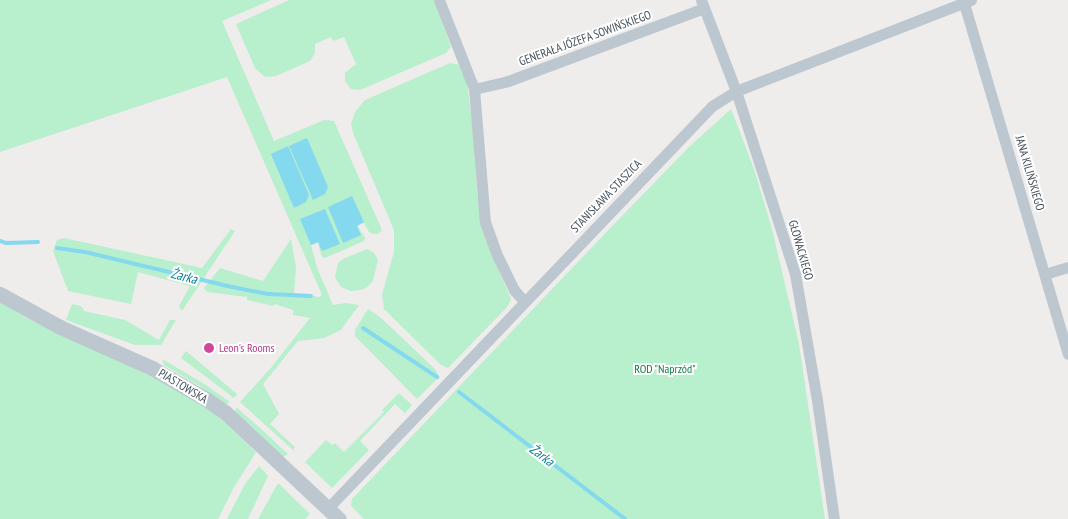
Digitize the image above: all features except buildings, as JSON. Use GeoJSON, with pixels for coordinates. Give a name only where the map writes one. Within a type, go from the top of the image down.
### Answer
{"type":"FeatureCollection","features":[{"type":"Feature","properties":{"kind":"street"},"geometry":{"type":"LineString","coordinates":[[439,0],[474,89],[485,222],[514,290],[524,301]]}},
{"type":"Feature","properties":{"kind":"street","name":"STANISŁAWA STASZICA"},"geometry":{"type":"LineString","coordinates":[[327,508],[712,106],[736,91],[966,1]]}},
{"type":"Feature","properties":{"kind":"street","name":"JANA KILIŃSKIEGO"},"geometry":{"type":"LineString","coordinates":[[966,1],[1068,354]]}},
{"type":"Feature","properties":{"kind":"street","name":"GENERAŁA JÓZEFA SOWIŃSKIEGO"},"geometry":{"type":"LineString","coordinates":[[474,89],[508,81],[702,4]]}},
{"type":"Feature","properties":{"kind":"street","name":"GŁOWACKIEGO"},"geometry":{"type":"LineString","coordinates":[[702,4],[736,91],[795,274],[834,519]]}},
{"type":"Feature","properties":{"kind":"street"},"geometry":{"type":"LineString","coordinates":[[1045,274],[1068,267]]}},
{"type":"Feature","properties":{"kind":"street","name":"PIASTOWSKA"},"geometry":{"type":"LineString","coordinates":[[0,294],[60,327],[152,368],[199,394],[226,413],[339,519]]}},
{"type":"Feature","properties":{"kind":"green space"},"geometry":{"type":"Polygon","coordinates":[[[0,0],[271,0],[222,21],[274,141],[324,120],[334,121],[382,230],[378,234],[373,234],[369,232],[364,223],[357,225],[365,238],[364,241],[325,258],[322,257],[318,243],[311,245],[317,268],[333,305],[346,303],[359,305],[341,330],[324,338],[298,341],[263,384],[279,414],[270,424],[295,447],[293,450],[240,402],[270,369],[310,318],[293,315],[293,310],[275,304],[273,306],[247,300],[247,297],[207,292],[204,288],[220,268],[263,281],[291,239],[296,267],[294,293],[319,297],[322,295],[227,77],[0,152],[0,0]]]}},
{"type":"Feature","properties":{"kind":"green space"},"geometry":{"type":"Polygon","coordinates":[[[289,0],[434,0],[451,47],[446,53],[360,90],[351,89],[345,81],[345,73],[356,64],[344,37],[333,41],[331,37],[315,44],[315,53],[310,61],[276,76],[265,77],[255,68],[236,24],[289,0]]]}},
{"type":"Feature","properties":{"kind":"green space"},"geometry":{"type":"Polygon","coordinates":[[[450,63],[460,65],[467,83],[473,131],[477,193],[491,253],[511,299],[507,307],[448,368],[441,365],[384,309],[382,295],[394,252],[394,230],[353,133],[351,124],[355,112],[365,100],[450,63]]]}},
{"type":"Feature","properties":{"kind":"green space","name":"ROD \"Naprzód\""},"geometry":{"type":"Polygon","coordinates":[[[731,109],[754,169],[772,229],[799,344],[825,519],[364,519],[351,506],[352,499],[617,221],[690,146],[731,109]]]}},
{"type":"Feature","properties":{"kind":"green space"},"geometry":{"type":"Polygon","coordinates":[[[231,229],[235,231],[182,311],[179,306],[190,286],[138,272],[131,304],[68,291],[53,251],[57,240],[64,238],[202,268],[231,229]]]}},
{"type":"Feature","properties":{"kind":"green space"},"geometry":{"type":"Polygon","coordinates":[[[367,249],[374,253],[378,260],[373,281],[366,288],[360,290],[351,291],[341,287],[335,277],[338,263],[367,249]]]}},
{"type":"Feature","properties":{"kind":"green space"},"geometry":{"type":"Polygon","coordinates":[[[0,302],[29,319],[153,377],[200,403],[225,422],[256,452],[233,489],[218,519],[0,519],[0,302]]]}},
{"type":"Feature","properties":{"kind":"green space"},"geometry":{"type":"Polygon","coordinates":[[[72,304],[81,306],[84,311],[125,320],[159,340],[170,320],[176,320],[161,345],[135,345],[66,320],[72,304]]]}},
{"type":"Feature","properties":{"kind":"green space"},"geometry":{"type":"Polygon","coordinates":[[[368,309],[380,317],[436,370],[439,377],[417,399],[355,336],[355,330],[368,309]]]}},
{"type":"Feature","properties":{"kind":"green space"},"geometry":{"type":"Polygon","coordinates":[[[186,351],[237,394],[234,398],[181,358],[186,351]]]}},
{"type":"Feature","properties":{"kind":"green space"},"geometry":{"type":"Polygon","coordinates":[[[162,359],[203,383],[230,402],[225,405],[201,387],[164,365],[162,359]]]}},
{"type":"Feature","properties":{"kind":"green space"},"geometry":{"type":"Polygon","coordinates":[[[399,393],[412,405],[405,413],[395,404],[360,441],[369,450],[332,488],[305,462],[326,440],[332,445],[335,443],[344,452],[384,412],[382,410],[399,393]]]}},
{"type":"Feature","properties":{"kind":"green space"},"geometry":{"type":"Polygon","coordinates":[[[236,407],[288,454],[283,457],[235,413],[236,407]]]}},
{"type":"Feature","properties":{"kind":"green space"},"geometry":{"type":"Polygon","coordinates":[[[259,466],[268,476],[248,519],[227,519],[245,484],[259,466]]]}},
{"type":"Feature","properties":{"kind":"green space"},"geometry":{"type":"Polygon","coordinates":[[[278,483],[310,514],[305,519],[258,519],[278,483]]]}},
{"type":"Feature","properties":{"kind":"water"},"geometry":{"type":"Polygon","coordinates":[[[307,138],[328,187],[325,194],[313,200],[289,146],[307,138]]]}},
{"type":"Feature","properties":{"kind":"water"},"geometry":{"type":"Polygon","coordinates":[[[288,146],[309,195],[306,202],[294,208],[271,154],[288,146]]]}},
{"type":"Feature","properties":{"kind":"water"},"geometry":{"type":"Polygon","coordinates":[[[352,196],[364,222],[357,226],[361,235],[343,243],[328,207],[352,196]]]}},
{"type":"Feature","properties":{"kind":"water"},"geometry":{"type":"Polygon","coordinates":[[[325,209],[340,244],[322,251],[318,242],[311,245],[300,219],[325,209]]]}},
{"type":"Feature","properties":{"kind":"waterway","name":"Żarka"},"geometry":{"type":"LineString","coordinates":[[0,241],[6,243],[38,242]]}},
{"type":"Feature","properties":{"kind":"waterway","name":"Żarka"},"geometry":{"type":"LineString","coordinates":[[57,248],[85,252],[269,294],[311,296]]}},
{"type":"Feature","properties":{"kind":"waterway","name":"Żarka"},"geometry":{"type":"LineString","coordinates":[[363,328],[437,377]]}},
{"type":"Feature","properties":{"kind":"waterway","name":"Żarka"},"geometry":{"type":"LineString","coordinates":[[459,392],[625,519]]}},
{"type":"Feature","properties":{"kind":"place","name":"Leon's Rooms"},"geometry":{"type":"Point","coordinates":[209,348]}}]}
